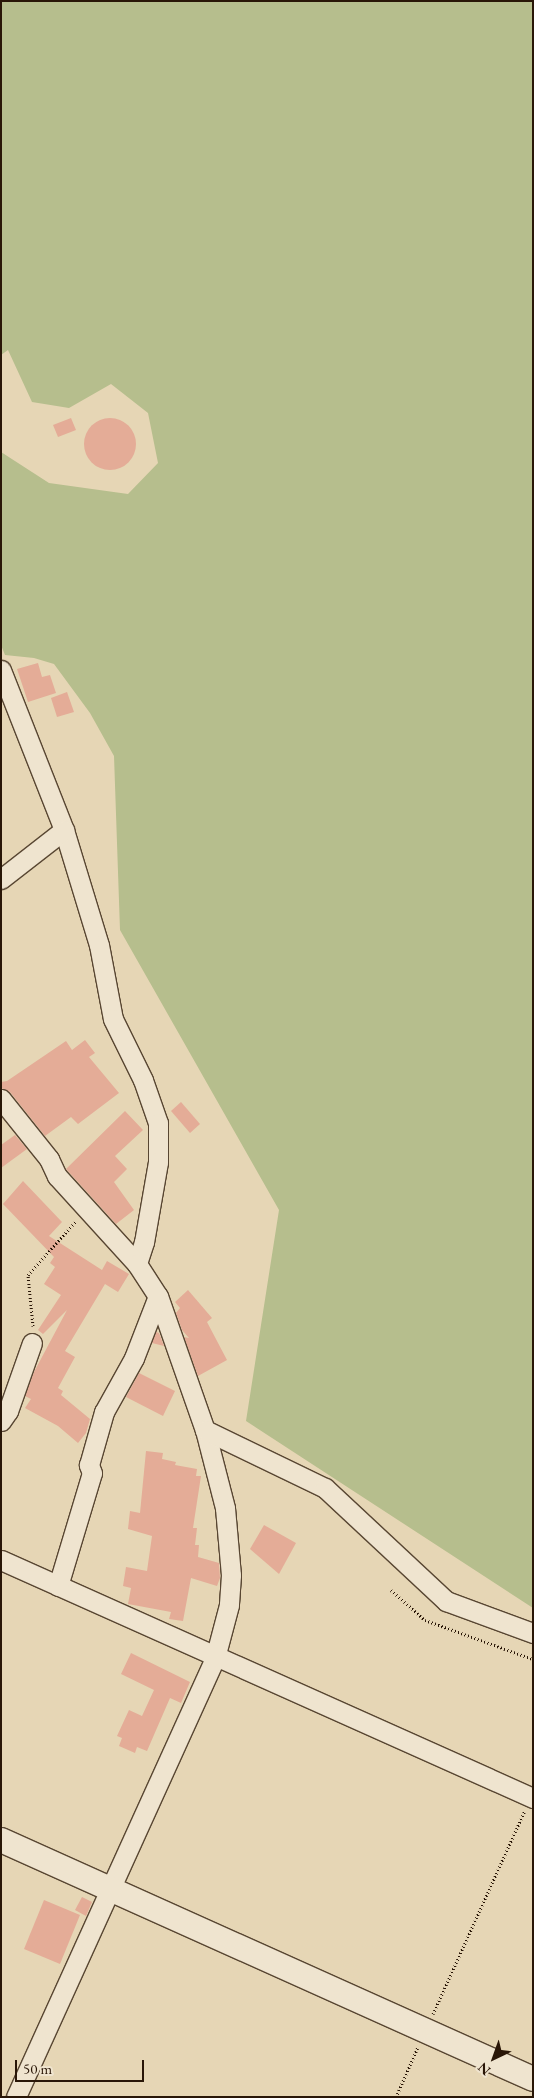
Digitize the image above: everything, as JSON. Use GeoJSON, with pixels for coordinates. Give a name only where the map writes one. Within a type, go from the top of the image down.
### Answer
{"type":"FeatureCollection","features":[{"type":"Feature","properties":{"kind":"street"},"geometry":{"type":"LineString","coordinates":[[1,670],[64,830],[99,945],[113,1019],[143,1080],[158,1122],[158,1162],[144,1242],[137,1264]]}},
{"type":"Feature","properties":{"kind":"street"},"geometry":{"type":"LineString","coordinates":[[1,880],[64,830]]}},
{"type":"Feature","properties":{"kind":"street"},"geometry":{"type":"LineString","coordinates":[[1,1099],[49,1160],[57,1176],[137,1264],[158,1296],[205,1430],[225,1508],[232,1575],[228,1605],[215,1658],[16,2097]]}},
{"type":"Feature","properties":{"kind":"street"},"geometry":{"type":"LineString","coordinates":[[58,1586],[92,1473],[89,1464],[104,1412],[134,1358],[158,1296]]}},
{"type":"Feature","properties":{"kind":"street"},"geometry":{"type":"LineString","coordinates":[[1,1421],[8,1411],[32,1343]]}},
{"type":"Feature","properties":{"kind":"street"},"geometry":{"type":"LineString","coordinates":[[205,1430],[326,1488],[446,1601],[533,1633]]}},
{"type":"Feature","properties":{"kind":"street"},"geometry":{"type":"LineString","coordinates":[[1,1560],[215,1658],[532,1798]]}},
{"type":"Feature","properties":{"kind":"street"},"geometry":{"type":"LineString","coordinates":[[1,1840],[533,2078]]}},
{"type":"Feature","properties":{"kind":"path"},"geometry":{"type":"LineString","coordinates":[[32,1343],[34,1317],[28,1275],[87,1210]]}},
{"type":"Feature","properties":{"kind":"path"},"geometry":{"type":"LineString","coordinates":[[391,1590],[425,1620],[533,1659]]}},
{"type":"Feature","properties":{"kind":"path"},"geometry":{"type":"LineString","coordinates":[[396,2097],[532,1798]]}},
{"type":"Feature","properties":{"kind":"green space"},"geometry":{"type":"Polygon","coordinates":[[[1,1],[533,1],[533,1608],[246,1421],[279,1210],[120,930],[114,756],[90,713],[54,664],[34,658],[5,655],[1,645],[1,452],[49,483],[128,494],[158,463],[148,413],[111,384],[69,408],[32,402],[8,350],[1,355],[1,1]]]}},
{"type":"Feature","properties":{"kind":"building"},"geometry":{"type":"Polygon","coordinates":[[[71,418],[76,430],[58,437],[53,425],[71,418]]]}},
{"type":"Feature","properties":{"kind":"building"},"geometry":{"type":"Polygon","coordinates":[[[105,418],[115,418],[124,422],[132,430],[136,444],[132,458],[124,466],[115,470],[105,470],[96,466],[88,458],[84,449],[84,439],[88,430],[96,422],[105,418]]]}},
{"type":"Feature","properties":{"kind":"building"},"geometry":{"type":"Polygon","coordinates":[[[38,663],[42,677],[50,675],[56,693],[28,702],[17,669],[38,663]]]}},
{"type":"Feature","properties":{"kind":"building"},"geometry":{"type":"Polygon","coordinates":[[[67,692],[74,712],[57,717],[51,698],[67,692]]]}},
{"type":"Feature","properties":{"kind":"building"},"geometry":{"type":"Polygon","coordinates":[[[85,1040],[95,1053],[89,1057],[119,1093],[78,1124],[71,1117],[45,1136],[10,1092],[1,1088],[1,1082],[7,1081],[66,1041],[72,1050],[85,1040]]]}},
{"type":"Feature","properties":{"kind":"building"},"geometry":{"type":"Polygon","coordinates":[[[181,1102],[200,1124],[190,1133],[171,1111],[181,1102]]]}},
{"type":"Feature","properties":{"kind":"building"},"geometry":{"type":"Polygon","coordinates":[[[125,1111],[143,1130],[115,1156],[127,1169],[114,1182],[134,1210],[116,1224],[66,1169],[125,1111]]]}},
{"type":"Feature","properties":{"kind":"building"},"geometry":{"type":"Polygon","coordinates":[[[15,1135],[27,1149],[1,1168],[1,1145],[15,1135]]]}},
{"type":"Feature","properties":{"kind":"building"},"geometry":{"type":"Polygon","coordinates":[[[23,1181],[62,1222],[49,1236],[102,1270],[107,1261],[129,1274],[118,1292],[105,1284],[65,1351],[75,1357],[58,1388],[63,1391],[61,1395],[90,1419],[86,1433],[78,1443],[58,1426],[25,1408],[31,1399],[25,1396],[34,1372],[67,1310],[43,1334],[38,1330],[61,1295],[44,1284],[55,1267],[50,1263],[54,1257],[3,1204],[23,1181]]]}},
{"type":"Feature","properties":{"kind":"building"},"geometry":{"type":"Polygon","coordinates":[[[188,1290],[212,1318],[207,1322],[227,1360],[198,1376],[184,1337],[189,1338],[182,1330],[176,1313],[180,1308],[175,1302],[188,1290]]]}},
{"type":"Feature","properties":{"kind":"building"},"geometry":{"type":"Polygon","coordinates":[[[156,1332],[159,1333],[164,1346],[152,1343],[156,1332]]]}},
{"type":"Feature","properties":{"kind":"building"},"geometry":{"type":"Polygon","coordinates":[[[139,1373],[175,1391],[163,1416],[126,1397],[139,1373]]]}},
{"type":"Feature","properties":{"kind":"building"},"geometry":{"type":"Polygon","coordinates":[[[146,1451],[163,1453],[162,1459],[176,1462],[175,1465],[197,1469],[196,1476],[201,1476],[193,1528],[197,1528],[195,1545],[199,1545],[198,1557],[219,1563],[220,1578],[217,1586],[191,1578],[183,1621],[169,1619],[171,1612],[128,1604],[131,1588],[123,1586],[126,1567],[147,1571],[152,1536],[128,1529],[130,1511],[140,1513],[146,1451]]]}},
{"type":"Feature","properties":{"kind":"building"},"geometry":{"type":"Polygon","coordinates":[[[264,1525],[296,1543],[279,1574],[250,1549],[264,1525]]]}},
{"type":"Feature","properties":{"kind":"building"},"geometry":{"type":"Polygon","coordinates":[[[131,1653],[190,1682],[181,1703],[170,1698],[147,1751],[137,1747],[135,1753],[119,1746],[122,1738],[117,1736],[129,1710],[142,1716],[154,1690],[121,1674],[131,1653]]]}},
{"type":"Feature","properties":{"kind":"building"},"geometry":{"type":"Polygon","coordinates":[[[82,1897],[92,1902],[86,1916],[75,1910],[82,1897]]]}},
{"type":"Feature","properties":{"kind":"building"},"geometry":{"type":"Polygon","coordinates":[[[44,1900],[80,1915],[60,1964],[24,1949],[44,1900]]]}}]}
